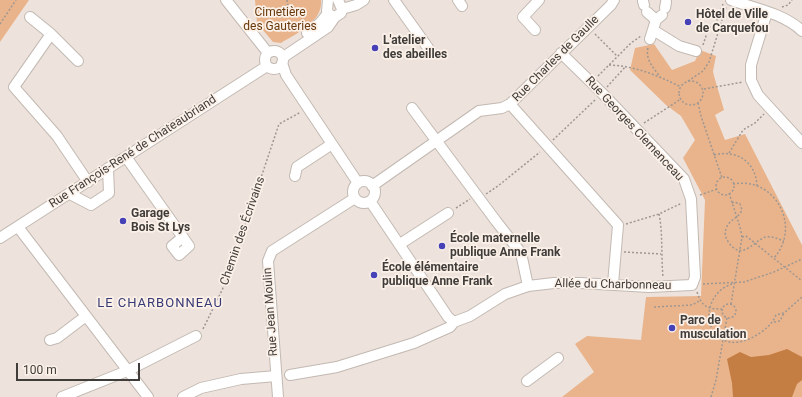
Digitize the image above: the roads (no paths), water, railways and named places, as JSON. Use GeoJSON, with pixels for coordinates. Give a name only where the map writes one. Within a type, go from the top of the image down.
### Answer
{"type":"FeatureCollection","features":[{"type":"Feature","properties":{"kind":"street"},"geometry":{"type":"LineString","coordinates":[[226,0],[268,53],[274,51],[277,62],[358,183]]}},
{"type":"Feature","properties":{"kind":"street"},"geometry":{"type":"LineString","coordinates":[[330,9],[331,2],[356,5],[364,0]]}},
{"type":"Feature","properties":{"kind":"street"},"geometry":{"type":"LineString","coordinates":[[394,0],[431,52]]}},
{"type":"Feature","properties":{"kind":"street"},"geometry":{"type":"LineString","coordinates":[[535,30],[523,17],[539,0]]}},
{"type":"Feature","properties":{"kind":"street","name":"Rue Charles de Gaulle"},"geometry":{"type":"LineString","coordinates":[[372,186],[479,111],[502,108],[510,104],[614,0]]}},
{"type":"Feature","properties":{"kind":"street"},"geometry":{"type":"LineString","coordinates":[[729,3],[767,12],[787,19],[802,31]]}},
{"type":"Feature","properties":{"kind":"street","name":"Rue François-René de Chateaubriand"},"geometry":{"type":"LineString","coordinates":[[0,238],[277,62],[290,46],[320,23],[330,9],[341,13],[339,4]]}},
{"type":"Feature","properties":{"kind":"street"},"geometry":{"type":"LineString","coordinates":[[645,6],[662,11],[648,35],[696,51]]}},
{"type":"Feature","properties":{"kind":"street"},"geometry":{"type":"LineString","coordinates":[[767,12],[751,65],[751,80],[758,95],[802,143]]}},
{"type":"Feature","properties":{"kind":"street"},"geometry":{"type":"LineString","coordinates":[[30,17],[51,34],[78,61]]}},
{"type":"Feature","properties":{"kind":"street"},"geometry":{"type":"LineString","coordinates":[[51,34],[14,87],[57,136],[88,182]]}},
{"type":"Feature","properties":{"kind":"street","name":"Rue Georges Clemenceau"},"geometry":{"type":"LineString","coordinates":[[561,53],[602,93],[684,179],[691,199],[695,277],[692,285]]}},
{"type":"Feature","properties":{"kind":"street"},"geometry":{"type":"LineString","coordinates":[[510,104],[618,225],[613,284]]}},
{"type":"Feature","properties":{"kind":"street"},"geometry":{"type":"LineString","coordinates":[[412,108],[521,253],[528,286]]}},
{"type":"Feature","properties":{"kind":"street"},"geometry":{"type":"LineString","coordinates":[[295,176],[297,167],[332,144]]}},
{"type":"Feature","properties":{"kind":"street"},"geometry":{"type":"LineString","coordinates":[[126,157],[183,237]]}},
{"type":"Feature","properties":{"kind":"street"},"geometry":{"type":"LineString","coordinates":[[70,194],[91,205],[108,193],[108,168]]}},
{"type":"Feature","properties":{"kind":"street"},"geometry":{"type":"LineString","coordinates":[[367,182],[372,186],[374,195],[370,201],[363,202],[355,198],[353,191],[355,185],[358,183],[367,182]]}},
{"type":"Feature","properties":{"kind":"street","name":"Rue Jean Moulin"},"geometry":{"type":"LineString","coordinates":[[278,397],[268,261],[272,251],[355,198]]}},
{"type":"Feature","properties":{"kind":"street"},"geometry":{"type":"LineString","coordinates":[[370,201],[448,317],[454,322]]}},
{"type":"Feature","properties":{"kind":"street"},"geometry":{"type":"LineString","coordinates":[[400,244],[448,213]]}},
{"type":"Feature","properties":{"kind":"street"},"geometry":{"type":"LineString","coordinates":[[18,227],[148,397]]}},
{"type":"Feature","properties":{"kind":"street","name":"Allée du Charbonneau"},"geometry":{"type":"LineString","coordinates":[[290,375],[337,367],[414,344],[450,327],[454,322],[470,316],[505,294],[528,286],[554,283],[613,284],[649,287],[692,285]]}},
{"type":"Feature","properties":{"kind":"street"},"geometry":{"type":"LineString","coordinates":[[50,340],[57,338],[86,316]]}},
{"type":"Feature","properties":{"kind":"street"},"geometry":{"type":"LineString","coordinates":[[62,397],[127,371],[196,336]]}},
{"type":"Feature","properties":{"kind":"street"},"geometry":{"type":"LineString","coordinates":[[527,381],[558,358]]}},
{"type":"Feature","properties":{"kind":"street"},"geometry":{"type":"LineString","coordinates":[[183,397],[201,388],[214,385],[241,379],[276,376]]}},
{"type":"Feature","properties":{"kind":"place","name":"Hôtel de Ville de Carquefou"},"geometry":{"type":"Point","coordinates":[688,22]}},
{"type":"Feature","properties":{"kind":"place","name":"L'atelier des abeilles"},"geometry":{"type":"Point","coordinates":[375,48]}},
{"type":"Feature","properties":{"kind":"place","name":"Garage Bois St Lys"},"geometry":{"type":"Point","coordinates":[123,221]}},
{"type":"Feature","properties":{"kind":"place","name":"École maternelle publique Anne Frank"},"geometry":{"type":"Point","coordinates":[442,246]}},
{"type":"Feature","properties":{"kind":"place","name":"École élémentaire publique Anne Frank"},"geometry":{"type":"Point","coordinates":[374,275]}},
{"type":"Feature","properties":{"kind":"place","name":"Parc de musculation"},"geometry":{"type":"Point","coordinates":[672,328]}},
{"type":"Feature","properties":{"kind":"district","name":"LE CHARBONNEAU"},"geometry":{"type":"Point","coordinates":[160,304]}},
{"type":"Feature","properties":{"kind":"park label","name":"Cimetière des Gauteries"},"geometry":{"type":"Point","coordinates":[280,20]}}]}
